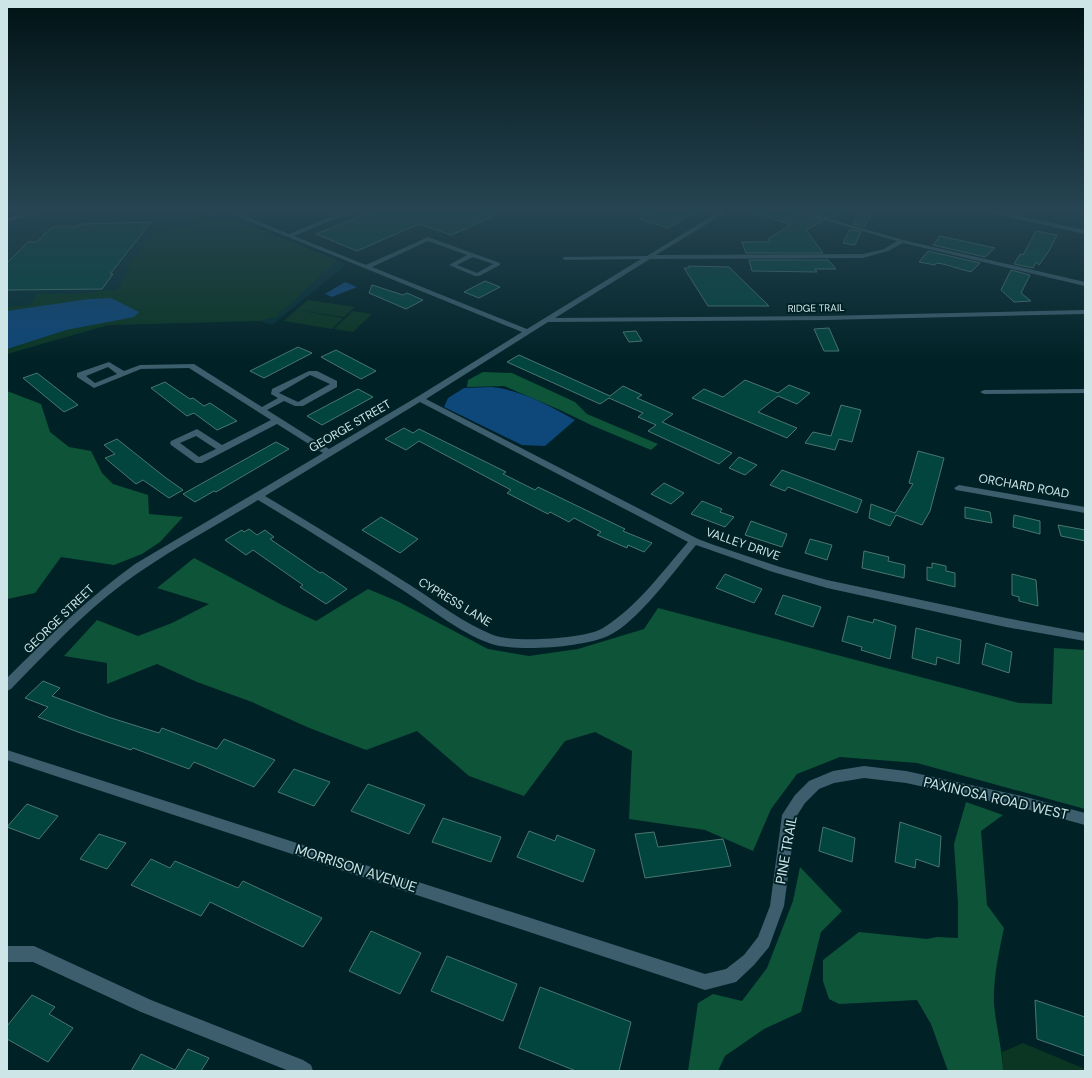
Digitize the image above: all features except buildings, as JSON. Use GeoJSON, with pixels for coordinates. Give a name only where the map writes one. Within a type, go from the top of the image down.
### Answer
{"type":"FeatureCollection","features":[{"type":"Feature","properties":{"kind":"street"},"geometry":{"type":"LineString","coordinates":[[352,261],[528,332]]}},
{"type":"Feature","properties":{"kind":"street"},"geometry":{"type":"LineString","coordinates":[[366,267],[379,261]]}},
{"type":"Feature","properties":{"kind":"street"},"geometry":{"type":"LineString","coordinates":[[460,261],[452,265],[477,275],[498,264],[491,261]]}},
{"type":"Feature","properties":{"kind":"street","name":"GEORGE STREET"},"geometry":{"type":"LineString","coordinates":[[7,686],[78,613],[114,583],[420,399],[644,261]]}},
{"type":"Feature","properties":{"kind":"street"},"geometry":{"type":"LineString","coordinates":[[988,261],[1085,284]]}},
{"type":"Feature","properties":{"kind":"street","name":"RIDGE TRAIL"},"geometry":{"type":"LineString","coordinates":[[546,320],[824,318],[1085,312]]}},
{"type":"Feature","properties":{"kind":"street"},"geometry":{"type":"LineString","coordinates":[[123,374],[140,367],[191,366],[329,453]]}},
{"type":"Feature","properties":{"kind":"street"},"geometry":{"type":"LineString","coordinates":[[309,373],[314,373],[334,383],[334,385],[300,404],[295,404],[284,398],[276,394],[275,391],[309,373]]}},
{"type":"Feature","properties":{"kind":"street"},"geometry":{"type":"LineString","coordinates":[[984,392],[1085,391]]}},
{"type":"Feature","properties":{"kind":"street"},"geometry":{"type":"LineString","coordinates":[[262,410],[284,398]]}},
{"type":"Feature","properties":{"kind":"street","name":"VALLEY DRIVE"},"geometry":{"type":"LineString","coordinates":[[420,399],[694,541],[773,569],[827,584],[927,604],[999,622],[1085,637]]}},
{"type":"Feature","properties":{"kind":"street"},"geometry":{"type":"LineString","coordinates":[[222,449],[197,432],[174,443],[199,461],[222,449],[277,420]]}},
{"type":"Feature","properties":{"kind":"street","name":"ORCHARD ROAD"},"geometry":{"type":"LineString","coordinates":[[959,488],[1085,510]]}},
{"type":"Feature","properties":{"kind":"street","name":"CYPRESS LANE"},"geometry":{"type":"LineString","coordinates":[[259,496],[327,537],[464,625],[492,640],[530,645],[575,640],[606,634],[631,614],[694,541]]}},
{"type":"Feature","properties":{"kind":"street","name":"MORRISON AVENUE"},"geometry":{"type":"LineString","coordinates":[[7,755],[705,982]]}},
{"type":"Feature","properties":{"kind":"street","name":"PINE TRAIL"},"geometry":{"type":"LineString","coordinates":[[705,982],[730,976],[749,960],[764,942],[777,906],[789,815],[800,799],[814,785],[833,777],[864,772],[906,777]]}},
{"type":"Feature","properties":{"kind":"street","name":"PAXINOSA ROAD WEST"},"geometry":{"type":"LineString","coordinates":[[906,777],[1026,803],[1085,819]]}},
{"type":"Feature","properties":{"kind":"street"},"geometry":{"type":"LineString","coordinates":[[7,954],[34,954],[147,1006],[297,1066],[305,1071]]}},
{"type":"Feature","properties":{"kind":"shaded area"},"geometry":{"type":"Polygon","coordinates":[[[7,261],[340,261],[347,264],[272,325],[259,321],[108,325],[7,354],[7,261]]]}},
{"type":"Feature","properties":{"kind":"green space"},"geometry":{"type":"Polygon","coordinates":[[[131,261],[336,261],[276,317],[259,321],[108,325],[7,354],[7,307],[30,305],[36,294],[71,294],[117,290],[130,267],[127,266],[131,261]]]}},
{"type":"Feature","properties":{"kind":"green space"},"geometry":{"type":"Polygon","coordinates":[[[308,300],[355,307],[344,317],[296,310],[308,300]]]}},
{"type":"Feature","properties":{"kind":"green space"},"geometry":{"type":"Polygon","coordinates":[[[296,310],[343,318],[332,329],[284,321],[296,310]]]}},
{"type":"Feature","properties":{"kind":"green space"},"geometry":{"type":"Polygon","coordinates":[[[353,311],[372,314],[353,332],[334,329],[353,311]]]}},
{"type":"Feature","properties":{"kind":"green space"},"geometry":{"type":"Polygon","coordinates":[[[483,372],[512,373],[575,402],[587,414],[658,444],[651,450],[504,386],[467,387],[468,380],[483,372]]]}},
{"type":"Feature","properties":{"kind":"green space"},"geometry":{"type":"Polygon","coordinates":[[[7,391],[41,404],[50,432],[69,447],[91,451],[102,473],[113,484],[148,495],[149,514],[183,517],[160,542],[142,554],[114,565],[61,557],[35,593],[7,599],[7,391]]]}},
{"type":"Feature","properties":{"kind":"green space"},"geometry":{"type":"Polygon","coordinates":[[[194,558],[282,605],[316,621],[368,589],[399,602],[488,649],[529,656],[578,649],[644,629],[658,608],[1019,703],[1052,704],[1054,648],[1085,650],[1085,809],[917,763],[840,757],[797,774],[771,809],[753,851],[705,830],[629,819],[632,751],[595,732],[565,741],[524,796],[469,776],[417,731],[366,750],[307,727],[252,702],[197,682],[157,664],[107,684],[107,663],[64,656],[97,620],[138,636],[172,623],[209,604],[157,588],[194,558]]]}},
{"type":"Feature","properties":{"kind":"green space"},"geometry":{"type":"Polygon","coordinates":[[[966,802],[1003,815],[981,831],[987,905],[1004,928],[994,985],[994,1004],[1003,1071],[948,1071],[931,1024],[917,1000],[839,1004],[829,999],[823,981],[823,960],[859,932],[927,939],[937,937],[958,938],[958,903],[954,844],[966,802]]]}},
{"type":"Feature","properties":{"kind":"green space"},"geometry":{"type":"Polygon","coordinates":[[[800,867],[842,911],[821,932],[801,1012],[764,1029],[725,1056],[718,1071],[688,1071],[698,1003],[713,994],[742,1001],[767,968],[793,901],[800,867]]]}},
{"type":"Feature","properties":{"kind":"green space"},"geometry":{"type":"Polygon","coordinates":[[[1023,1043],[1085,1069],[1085,1071],[1003,1071],[1002,1052],[1023,1043]]]}},
{"type":"Feature","properties":{"kind":"water"},"geometry":{"type":"Polygon","coordinates":[[[345,282],[357,287],[332,297],[325,294],[345,282]]]}},
{"type":"Feature","properties":{"kind":"water"},"geometry":{"type":"Polygon","coordinates":[[[111,298],[139,312],[134,317],[66,330],[7,349],[7,311],[89,299],[111,298]]]}},
{"type":"Feature","properties":{"kind":"water"},"geometry":{"type":"Polygon","coordinates":[[[491,387],[513,391],[524,395],[575,420],[545,446],[522,445],[444,407],[448,398],[464,388],[491,387]]]}}]}
